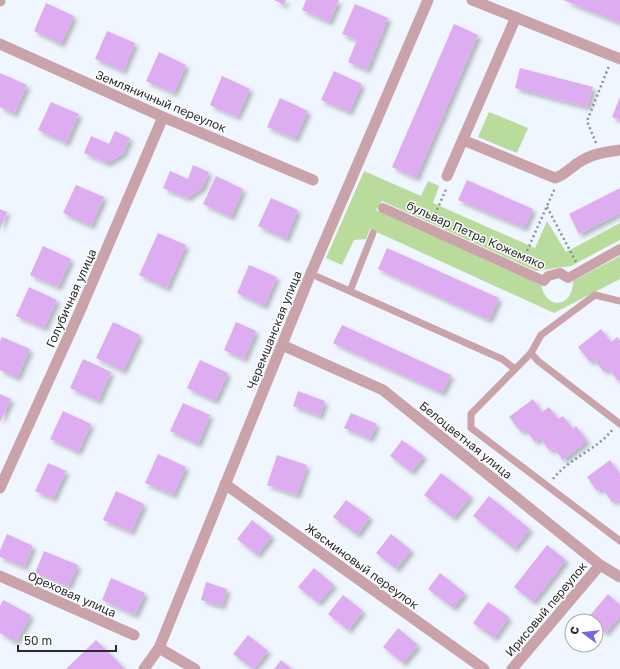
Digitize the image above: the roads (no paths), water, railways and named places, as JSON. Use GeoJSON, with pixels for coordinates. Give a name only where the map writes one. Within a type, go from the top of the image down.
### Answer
{"type":"FeatureCollection","features":[{"type":"Feature","properties":{"kind":"street","name":"Черемшанская улица"},"geometry":{"type":"LineString","coordinates":[[144,669],[159,648],[282,345],[315,275],[428,0]]}},
{"type":"Feature","properties":{"kind":"street"},"geometry":{"type":"LineString","coordinates":[[472,0],[617,57]]}},
{"type":"Feature","properties":{"kind":"street"},"geometry":{"type":"LineString","coordinates":[[446,176],[516,18]]}},
{"type":"Feature","properties":{"kind":"street","name":"Земляничный переулок"},"geometry":{"type":"LineString","coordinates":[[0,44],[163,117],[313,180]]}},
{"type":"Feature","properties":{"kind":"street","name":"Голубичная улица"},"geometry":{"type":"LineString","coordinates":[[0,488],[80,311],[163,117]]}},
{"type":"Feature","properties":{"kind":"street"},"geometry":{"type":"LineString","coordinates":[[462,140],[555,178],[564,176],[578,163],[600,152],[620,150]]}},
{"type":"Feature","properties":{"kind":"street","name":"бульвар Петра Кожемяко"},"geometry":{"type":"LineString","coordinates":[[383,208],[544,281],[548,276],[560,273],[568,278],[620,249]]}},
{"type":"Feature","properties":{"kind":"street","name":"Белоцветная улица"},"geometry":{"type":"LineString","coordinates":[[282,345],[383,390],[600,565],[620,577]]}},
{"type":"Feature","properties":{"kind":"street","name":"Жасминовый переулок"},"geometry":{"type":"LineString","coordinates":[[225,484],[484,669]]}},
{"type":"Feature","properties":{"kind":"street","name":"Ирисовый переулок"},"geometry":{"type":"LineString","coordinates":[[512,669],[600,565]]}},
{"type":"Feature","properties":{"kind":"street","name":"Ореховая улица"},"geometry":{"type":"LineString","coordinates":[[0,576],[134,635]]}},
{"type":"Feature","properties":{"kind":"street"},"geometry":{"type":"LineString","coordinates":[[159,648],[195,669]]}},
{"type":"Feature","properties":{"kind":"lane"},"geometry":{"type":"LineString","coordinates":[[350,291],[373,234]]}},
{"type":"Feature","properties":{"kind":"lane"},"geometry":{"type":"LineString","coordinates":[[315,275],[502,358],[515,369]]}},
{"type":"Feature","properties":{"kind":"lane"},"geometry":{"type":"LineString","coordinates":[[620,301],[595,295],[541,335],[531,353],[472,414],[471,428],[620,541]]}},
{"type":"Feature","properties":{"kind":"lane"},"geometry":{"type":"LineString","coordinates":[[531,353],[538,361],[619,423]]}}]}
